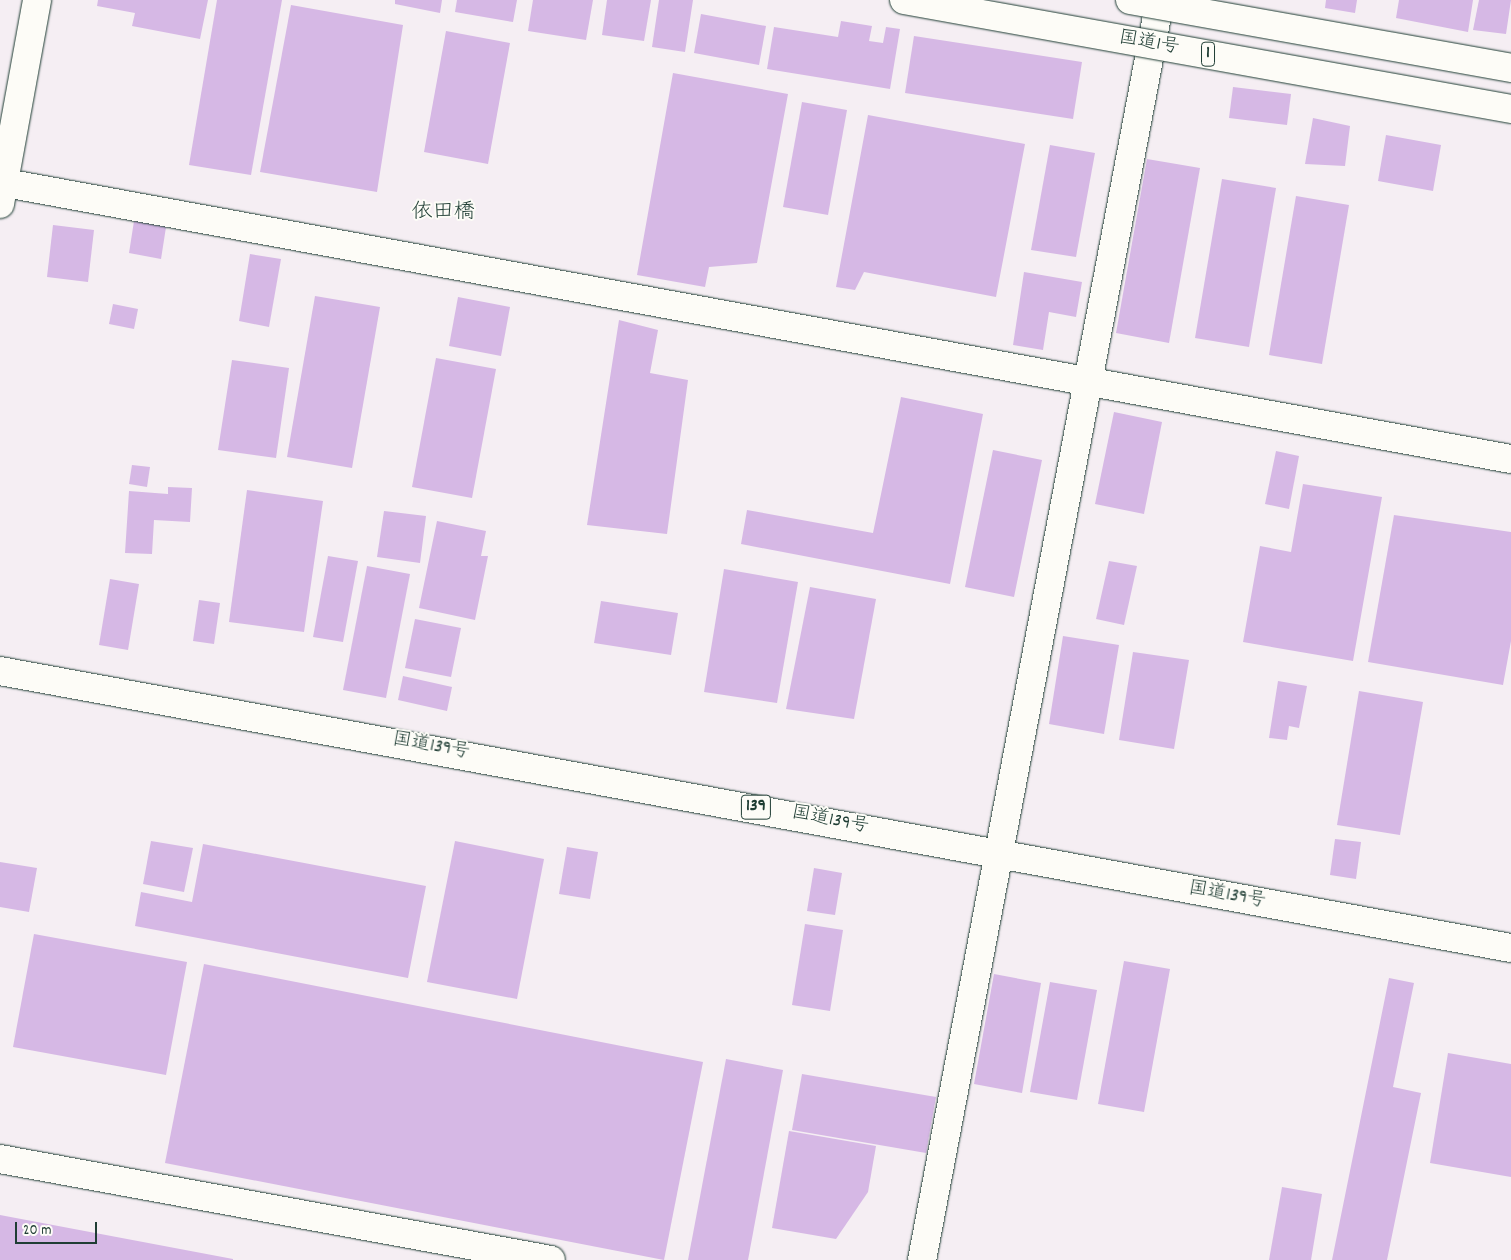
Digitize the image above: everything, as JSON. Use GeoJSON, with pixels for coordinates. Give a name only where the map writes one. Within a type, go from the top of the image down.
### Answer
{"type":"FeatureCollection","features":[{"type":"Feature","properties":{"kind":"main road"},"geometry":{"type":"LineString","coordinates":[[37,0],[1,189],[1511,459]]}},
{"type":"Feature","properties":{"kind":"main road","name":"国道1号"},"geometry":{"type":"LineString","coordinates":[[904,0],[1511,109]]}},
{"type":"Feature","properties":{"kind":"main road","name":"1"},"geometry":{"type":"LineString","coordinates":[[1130,0],[1511,68]]}},
{"type":"Feature","properties":{"kind":"main road"},"geometry":{"type":"LineString","coordinates":[[922,1260],[1160,0]]}},
{"type":"Feature","properties":{"kind":"main road","name":"国道139号"},"geometry":{"type":"LineString","coordinates":[[0,670],[1511,948]]}},
{"type":"Feature","properties":{"kind":"main road"},"geometry":{"type":"LineString","coordinates":[[0,1159],[551,1260]]}},
{"type":"Feature","properties":{"kind":"building"},"geometry":{"type":"Polygon","coordinates":[[[98,0],[208,0],[200,39],[132,26],[135,13],[97,6],[98,0]]]}},
{"type":"Feature","properties":{"kind":"building"},"geometry":{"type":"Polygon","coordinates":[[[217,0],[282,0],[251,175],[189,165],[217,0]]]}},
{"type":"Feature","properties":{"kind":"building"},"geometry":{"type":"Polygon","coordinates":[[[395,0],[442,0],[440,13],[395,4],[395,0]]]}},
{"type":"Feature","properties":{"kind":"building"},"geometry":{"type":"Polygon","coordinates":[[[457,0],[517,0],[513,22],[455,12],[457,0]]]}},
{"type":"Feature","properties":{"kind":"building"},"geometry":{"type":"Polygon","coordinates":[[[533,0],[593,0],[586,40],[528,31],[533,0]]]}},
{"type":"Feature","properties":{"kind":"building"},"geometry":{"type":"Polygon","coordinates":[[[607,0],[651,0],[644,41],[602,35],[607,0]]]}},
{"type":"Feature","properties":{"kind":"building"},"geometry":{"type":"Polygon","coordinates":[[[659,0],[693,0],[685,52],[652,47],[659,0]]]}},
{"type":"Feature","properties":{"kind":"building"},"geometry":{"type":"Polygon","coordinates":[[[1326,0],[1357,0],[1355,13],[1325,8],[1326,0]]]}},
{"type":"Feature","properties":{"kind":"building"},"geometry":{"type":"Polygon","coordinates":[[[1399,0],[1473,0],[1468,32],[1396,18],[1399,0]]]}},
{"type":"Feature","properties":{"kind":"building"},"geometry":{"type":"Polygon","coordinates":[[[1479,0],[1511,0],[1506,34],[1473,30],[1479,0]]]}},
{"type":"Feature","properties":{"kind":"building"},"geometry":{"type":"Polygon","coordinates":[[[291,5],[403,25],[377,192],[260,172],[291,5]]]}},
{"type":"Feature","properties":{"kind":"building"},"geometry":{"type":"Polygon","coordinates":[[[701,14],[766,26],[759,65],[694,53],[701,14]]]}},
{"type":"Feature","properties":{"kind":"building"},"geometry":{"type":"Polygon","coordinates":[[[841,21],[872,26],[869,41],[883,43],[886,27],[900,29],[890,89],[767,69],[774,27],[838,37],[841,21]]]}},
{"type":"Feature","properties":{"kind":"building"},"geometry":{"type":"Polygon","coordinates":[[[446,31],[510,43],[488,164],[424,152],[446,31]]]}},
{"type":"Feature","properties":{"kind":"building"},"geometry":{"type":"Polygon","coordinates":[[[914,36],[1082,62],[1073,119],[905,93],[914,36]]]}},
{"type":"Feature","properties":{"kind":"building"},"geometry":{"type":"Polygon","coordinates":[[[673,73],[788,94],[757,263],[709,267],[705,287],[637,275],[673,73]]]}},
{"type":"Feature","properties":{"kind":"building"},"geometry":{"type":"Polygon","coordinates":[[[1233,87],[1291,94],[1287,125],[1229,118],[1233,87]]]}},
{"type":"Feature","properties":{"kind":"building"},"geometry":{"type":"Polygon","coordinates":[[[802,102],[847,110],[828,215],[783,207],[802,102]]]}},
{"type":"Feature","properties":{"kind":"building"},"geometry":{"type":"Polygon","coordinates":[[[868,115],[1025,144],[996,297],[864,272],[855,290],[836,287],[868,115]]]}},
{"type":"Feature","properties":{"kind":"building"},"geometry":{"type":"Polygon","coordinates":[[[1313,118],[1350,126],[1345,166],[1305,164],[1313,118]]]}},
{"type":"Feature","properties":{"kind":"building"},"geometry":{"type":"Polygon","coordinates":[[[1386,135],[1441,145],[1433,191],[1378,181],[1386,135]]]}},
{"type":"Feature","properties":{"kind":"building"},"geometry":{"type":"Polygon","coordinates":[[[1050,145],[1095,153],[1076,257],[1031,250],[1050,145]]]}},
{"type":"Feature","properties":{"kind":"building"},"geometry":{"type":"Polygon","coordinates":[[[1147,159],[1200,168],[1169,343],[1116,333],[1147,159]]]}},
{"type":"Feature","properties":{"kind":"building"},"geometry":{"type":"Polygon","coordinates":[[[1222,179],[1276,188],[1249,347],[1195,338],[1222,179]]]}},
{"type":"Feature","properties":{"kind":"building"},"geometry":{"type":"Polygon","coordinates":[[[1296,196],[1349,205],[1322,364],[1269,355],[1296,196]]]}},
{"type":"Feature","properties":{"kind":"building"},"geometry":{"type":"Polygon","coordinates":[[[134,221],[166,227],[161,259],[129,253],[134,221]]]}},
{"type":"Feature","properties":{"kind":"building"},"geometry":{"type":"Polygon","coordinates":[[[53,225],[94,230],[88,282],[47,277],[53,225]]]}},
{"type":"Feature","properties":{"kind":"building"},"geometry":{"type":"Polygon","coordinates":[[[250,254],[281,259],[269,327],[239,321],[250,254]]]}},
{"type":"Feature","properties":{"kind":"building"},"geometry":{"type":"Polygon","coordinates":[[[1024,272],[1082,282],[1076,317],[1049,312],[1043,350],[1013,345],[1024,272]]]}},
{"type":"Feature","properties":{"kind":"building"},"geometry":{"type":"Polygon","coordinates":[[[315,296],[380,307],[352,468],[287,457],[315,296]]]}},
{"type":"Feature","properties":{"kind":"building"},"geometry":{"type":"Polygon","coordinates":[[[458,297],[510,307],[501,356],[449,346],[458,297]]]}},
{"type":"Feature","properties":{"kind":"building"},"geometry":{"type":"Polygon","coordinates":[[[113,304],[138,309],[134,329],[109,324],[113,304]]]}},
{"type":"Feature","properties":{"kind":"building"},"geometry":{"type":"Polygon","coordinates":[[[619,320],[658,330],[650,373],[688,380],[667,534],[587,525],[619,320]]]}},
{"type":"Feature","properties":{"kind":"building"},"geometry":{"type":"Polygon","coordinates":[[[436,358],[496,369],[472,498],[412,487],[436,358]]]}},
{"type":"Feature","properties":{"kind":"building"},"geometry":{"type":"Polygon","coordinates":[[[232,360],[289,368],[276,458],[218,450],[232,360]]]}},
{"type":"Feature","properties":{"kind":"building"},"geometry":{"type":"Polygon","coordinates":[[[901,397],[983,414],[950,584],[741,544],[747,510],[873,533],[901,397]]]}},
{"type":"Feature","properties":{"kind":"building"},"geometry":{"type":"Polygon","coordinates":[[[1114,412],[1162,422],[1144,514],[1095,504],[1114,412]]]}},
{"type":"Feature","properties":{"kind":"building"},"geometry":{"type":"Polygon","coordinates":[[[993,450],[1042,460],[1014,597],[965,587],[993,450]]]}},
{"type":"Feature","properties":{"kind":"building"},"geometry":{"type":"Polygon","coordinates":[[[1276,451],[1299,456],[1289,509],[1265,504],[1276,451]]]}},
{"type":"Feature","properties":{"kind":"building"},"geometry":{"type":"Polygon","coordinates":[[[132,465],[150,467],[147,487],[129,484],[132,465]]]}},
{"type":"Feature","properties":{"kind":"building"},"geometry":{"type":"Polygon","coordinates":[[[1303,484],[1382,497],[1353,661],[1243,642],[1260,546],[1291,552],[1303,484]]]}},
{"type":"Feature","properties":{"kind":"building"},"geometry":{"type":"Polygon","coordinates":[[[168,487],[192,488],[190,522],[154,520],[152,554],[125,553],[129,491],[168,494],[168,487]]]}},
{"type":"Feature","properties":{"kind":"building"},"geometry":{"type":"Polygon","coordinates":[[[247,490],[323,501],[304,632],[229,622],[247,490]]]}},
{"type":"Feature","properties":{"kind":"building"},"geometry":{"type":"Polygon","coordinates":[[[384,511],[426,516],[420,563],[377,557],[384,511]]]}},
{"type":"Feature","properties":{"kind":"building"},"geometry":{"type":"Polygon","coordinates":[[[1394,515],[1511,532],[1511,641],[1503,685],[1368,662],[1394,515]]]}},
{"type":"Feature","properties":{"kind":"building"},"geometry":{"type":"Polygon","coordinates":[[[437,521],[486,531],[481,556],[488,556],[475,620],[419,608],[437,521]]]}},
{"type":"Feature","properties":{"kind":"building"},"geometry":{"type":"Polygon","coordinates":[[[328,556],[358,561],[343,642],[313,637],[328,556]]]}},
{"type":"Feature","properties":{"kind":"building"},"geometry":{"type":"Polygon","coordinates":[[[1109,561],[1137,566],[1124,625],[1096,619],[1109,561]]]}},
{"type":"Feature","properties":{"kind":"building"},"geometry":{"type":"Polygon","coordinates":[[[367,566],[410,574],[386,698],[343,690],[367,566]]]}},
{"type":"Feature","properties":{"kind":"building"},"geometry":{"type":"Polygon","coordinates":[[[724,569],[798,582],[777,703],[704,692],[724,569]]]}},
{"type":"Feature","properties":{"kind":"building"},"geometry":{"type":"Polygon","coordinates":[[[110,579],[139,584],[128,650],[99,645],[110,579]]]}},
{"type":"Feature","properties":{"kind":"building"},"geometry":{"type":"Polygon","coordinates":[[[810,587],[876,599],[854,719],[786,709],[810,587]]]}},
{"type":"Feature","properties":{"kind":"building"},"geometry":{"type":"Polygon","coordinates":[[[199,600],[220,603],[214,644],[193,641],[199,600]]]}},
{"type":"Feature","properties":{"kind":"building"},"geometry":{"type":"Polygon","coordinates":[[[601,601],[678,613],[671,655],[594,643],[601,601]]]}},
{"type":"Feature","properties":{"kind":"building"},"geometry":{"type":"Polygon","coordinates":[[[415,619],[461,628],[451,677],[405,668],[415,619]]]}},
{"type":"Feature","properties":{"kind":"building"},"geometry":{"type":"Polygon","coordinates":[[[1063,636],[1119,645],[1104,734],[1049,724],[1063,636]]]}},
{"type":"Feature","properties":{"kind":"building"},"geometry":{"type":"Polygon","coordinates":[[[1133,652],[1189,660],[1174,749],[1119,740],[1133,652]]]}},
{"type":"Feature","properties":{"kind":"building"},"geometry":{"type":"Polygon","coordinates":[[[403,676],[452,687],[447,711],[398,700],[403,676]]]}},
{"type":"Feature","properties":{"kind":"building"},"geometry":{"type":"Polygon","coordinates":[[[1278,681],[1307,686],[1299,728],[1289,726],[1287,740],[1269,738],[1278,681]]]}},
{"type":"Feature","properties":{"kind":"building"},"geometry":{"type":"Polygon","coordinates":[[[1359,691],[1423,702],[1400,835],[1337,825],[1359,691]]]}},
{"type":"Feature","properties":{"kind":"building"},"geometry":{"type":"Polygon","coordinates":[[[1335,839],[1361,842],[1356,879],[1330,875],[1335,839]]]}},
{"type":"Feature","properties":{"kind":"building"},"geometry":{"type":"Polygon","coordinates":[[[151,841],[193,848],[184,892],[143,884],[151,841]]]}},
{"type":"Feature","properties":{"kind":"building"},"geometry":{"type":"Polygon","coordinates":[[[455,841],[544,859],[517,999],[427,982],[455,841]]]}},
{"type":"Feature","properties":{"kind":"building"},"geometry":{"type":"Polygon","coordinates":[[[203,844],[426,886],[408,978],[135,926],[141,892],[192,902],[203,844]]]}},
{"type":"Feature","properties":{"kind":"building"},"geometry":{"type":"Polygon","coordinates":[[[567,847],[598,852],[590,899],[559,894],[567,847]]]}},
{"type":"Feature","properties":{"kind":"building"},"geometry":{"type":"Polygon","coordinates":[[[0,862],[37,868],[29,912],[0,907],[0,862]]]}},
{"type":"Feature","properties":{"kind":"building"},"geometry":{"type":"Polygon","coordinates":[[[814,868],[842,873],[835,915],[807,911],[814,868]]]}},
{"type":"Feature","properties":{"kind":"building"},"geometry":{"type":"Polygon","coordinates":[[[805,924],[843,930],[830,1011],[792,1005],[805,924]]]}},
{"type":"Feature","properties":{"kind":"building"},"geometry":{"type":"Polygon","coordinates":[[[34,934],[187,962],[166,1075],[13,1047],[34,934]]]}},
{"type":"Feature","properties":{"kind":"building"},"geometry":{"type":"Polygon","coordinates":[[[1124,961],[1170,969],[1144,1112],[1098,1104],[1124,961]]]}},
{"type":"Feature","properties":{"kind":"building"},"geometry":{"type":"Polygon","coordinates":[[[204,964],[703,1062],[664,1260],[165,1163],[204,964]]]}},
{"type":"Feature","properties":{"kind":"building"},"geometry":{"type":"Polygon","coordinates":[[[994,974],[1041,983],[1022,1093],[974,1084],[994,974]]]}},
{"type":"Feature","properties":{"kind":"building"},"geometry":{"type":"Polygon","coordinates":[[[1389,978],[1414,983],[1393,1087],[1421,1093],[1387,1260],[1332,1260],[1389,978]]]}},
{"type":"Feature","properties":{"kind":"building"},"geometry":{"type":"Polygon","coordinates":[[[1050,982],[1097,990],[1077,1100],[1030,1092],[1050,982]]]}},
{"type":"Feature","properties":{"kind":"building"},"geometry":{"type":"Polygon","coordinates":[[[1448,1053],[1511,1064],[1511,1177],[1430,1163],[1448,1053]]]}},
{"type":"Feature","properties":{"kind":"building"},"geometry":{"type":"Polygon","coordinates":[[[726,1059],[783,1070],[748,1260],[688,1260],[726,1059]]]}},
{"type":"Feature","properties":{"kind":"building"},"geometry":{"type":"Polygon","coordinates":[[[802,1074],[936,1097],[926,1153],[792,1130],[802,1074]]]}},
{"type":"Feature","properties":{"kind":"building"},"geometry":{"type":"Polygon","coordinates":[[[789,1131],[876,1146],[868,1192],[836,1239],[772,1228],[789,1131]]]}},
{"type":"Feature","properties":{"kind":"building"},"geometry":{"type":"Polygon","coordinates":[[[1282,1187],[1322,1194],[1311,1260],[1269,1260],[1282,1187]]]}},
{"type":"Feature","properties":{"kind":"building"},"geometry":{"type":"Polygon","coordinates":[[[0,1215],[233,1259],[233,1260],[0,1260],[0,1215]]]}},
{"type":"Feature","properties":{"kind":"district","name":"依田橋"},"geometry":{"type":"Point","coordinates":[443,213]}}]}
